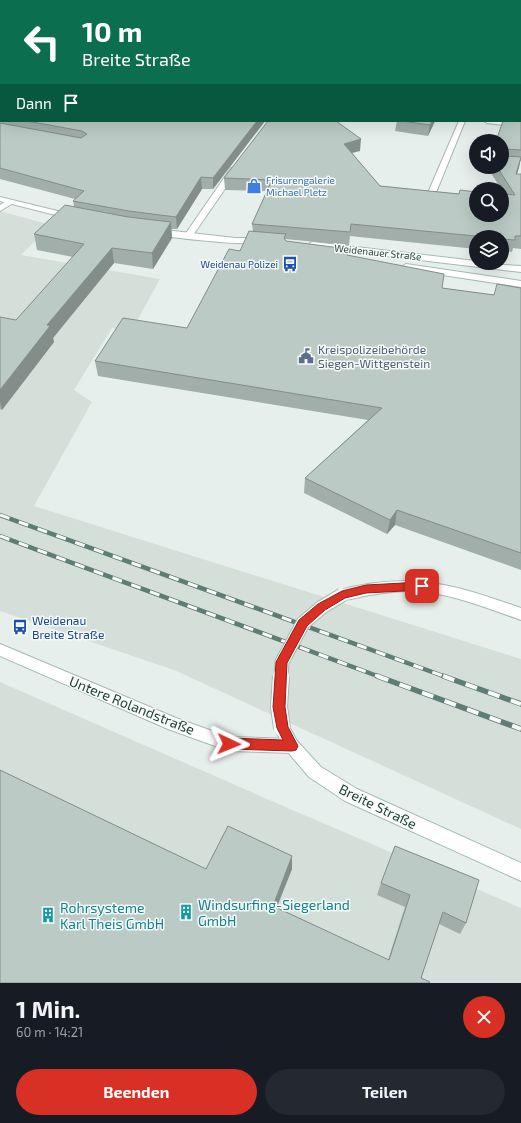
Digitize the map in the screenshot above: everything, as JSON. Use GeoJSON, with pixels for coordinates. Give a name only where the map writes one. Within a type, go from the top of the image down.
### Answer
{"type":"FeatureCollection","features":[{"type":"Feature","properties":{"kind":"street"},"geometry":{"type":"LineString","coordinates":[[431,195],[462,122]]}},
{"type":"Feature","properties":{"kind":"street"},"geometry":{"type":"LineString","coordinates":[[496,122],[521,125]]}},
{"type":"Feature","properties":{"kind":"street"},"geometry":{"type":"LineString","coordinates":[[188,236],[239,163]]}},
{"type":"Feature","properties":{"kind":"street"},"geometry":{"type":"LineString","coordinates":[[0,199],[78,218]]}},
{"type":"Feature","properties":{"kind":"street"},"geometry":{"type":"LineString","coordinates":[[0,209],[11,202]]}},
{"type":"Feature","properties":{"kind":"street"},"geometry":{"type":"LineString","coordinates":[[144,230],[235,241],[244,245],[269,245]]}},
{"type":"Feature","properties":{"kind":"street","name":"Weidenauer Straße"},"geometry":{"type":"LineString","coordinates":[[302,244],[469,263]]}},
{"type":"Feature","properties":{"kind":"street","name":"Weidenauer Straße"},"geometry":{"type":"LineString","coordinates":[[399,266],[521,284]]}},
{"type":"Feature","properties":{"kind":"street","name":"Weidenauer Straße"},"geometry":{"type":"LineString","coordinates":[[509,268],[521,269]]}},
{"type":"Feature","properties":{"kind":"street"},"geometry":{"type":"LineString","coordinates":[[470,276],[471,270]]}},
{"type":"Feature","properties":{"kind":"street","name":"Breite Straße"},"geometry":{"type":"LineString","coordinates":[[521,614],[449,590],[422,586],[366,589],[342,595],[322,607],[303,623],[282,662],[279,707],[282,728],[292,746],[315,772],[351,795],[521,872]]}},
{"type":"Feature","properties":{"kind":"street","name":"Untere Rolandstraße"},"geometry":{"type":"LineString","coordinates":[[0,650],[173,724],[229,744],[292,746]]}},
{"type":"Feature","properties":{"kind":"shaded area"},"geometry":{"type":"Polygon","coordinates":[[[0,211],[51,225],[21,255],[160,279],[132,330],[112,328],[74,390],[92,402],[34,506],[521,659],[521,829],[174,670],[0,611],[0,211]]]}},
{"type":"Feature","properties":{"kind":"shaded area"},"geometry":{"type":"Polygon","coordinates":[[[0,682],[521,908],[521,983],[0,983],[0,682]]]}},
{"type":"Feature","properties":{"kind":"building"},"geometry":{"type":"Polygon","coordinates":[[[32,122],[256,122],[213,178],[201,177],[176,217],[129,211],[73,201],[84,191],[0,168],[0,123],[81,138],[87,134],[82,131],[32,122]]]}},
{"type":"Feature","properties":{"kind":"building"},"geometry":{"type":"Polygon","coordinates":[[[267,122],[337,122],[361,139],[344,144],[380,186],[459,194],[460,190],[469,191],[469,222],[509,222],[509,195],[515,195],[509,186],[509,182],[507,182],[502,174],[509,174],[509,156],[521,157],[516,174],[521,174],[521,236],[515,236],[515,240],[509,240],[509,230],[469,230],[469,235],[351,224],[350,232],[252,224],[272,180],[224,178],[267,122]]]}},
{"type":"Feature","properties":{"kind":"building"},"geometry":{"type":"Polygon","coordinates":[[[409,122],[432,122],[430,125],[409,122]]]}},
{"type":"Feature","properties":{"kind":"building"},"geometry":{"type":"Polygon","coordinates":[[[503,122],[521,122],[521,150],[509,149],[509,134],[498,134],[503,122]]]}},
{"type":"Feature","properties":{"kind":"building"},"geometry":{"type":"Polygon","coordinates":[[[65,205],[128,217],[171,222],[152,253],[112,248],[47,325],[50,326],[0,390],[0,317],[16,320],[84,244],[34,234],[65,205]]]}},
{"type":"Feature","properties":{"kind":"building"},"geometry":{"type":"Polygon","coordinates":[[[249,231],[286,234],[284,238],[286,241],[348,249],[347,255],[444,274],[442,288],[494,295],[497,284],[521,288],[521,553],[397,510],[390,520],[305,478],[382,408],[95,361],[123,318],[187,328],[229,249],[240,251],[249,231]]]}},
{"type":"Feature","properties":{"kind":"building"},"geometry":{"type":"Polygon","coordinates":[[[0,770],[206,869],[228,826],[292,856],[273,906],[389,960],[410,895],[381,883],[395,846],[479,880],[466,923],[443,912],[421,978],[430,982],[429,983],[0,983],[0,770]]]}},
{"type":"Feature","properties":{"kind":"railway"},"geometry":{"type":"LineString","coordinates":[[0,515],[446,677]]}},
{"type":"Feature","properties":{"kind":"railway"},"geometry":{"type":"LineString","coordinates":[[0,536],[380,677]]}},
{"type":"Feature","properties":{"kind":"railway"},"geometry":{"type":"LineString","coordinates":[[377,676],[521,729]]}},
{"type":"Feature","properties":{"kind":"railway"},"geometry":{"type":"LineString","coordinates":[[443,676],[521,704]]}},
{"type":"Feature","properties":{"kind":"place","name":"Frisurengalerie Michael Pletz"},"geometry":{"type":"Point","coordinates":[254,186]}},
{"type":"Feature","properties":{"kind":"place","name":"Weidenau Polizei"},"geometry":{"type":"Point","coordinates":[290,264]}},
{"type":"Feature","properties":{"kind":"place","name":"Kreispolizeibehörde Siegen-Wittgenstein"},"geometry":{"type":"Point","coordinates":[306,356]}},
{"type":"Feature","properties":{"kind":"place","name":"Weidenau Breite Straße"},"geometry":{"type":"Point","coordinates":[20,627]}},
{"type":"Feature","properties":{"kind":"place","name":"Windsurfing-Siegerland GmbH"},"geometry":{"type":"Point","coordinates":[186,912]}},
{"type":"Feature","properties":{"kind":"place","name":"Rohrsysteme Karl Theis GmbH"},"geometry":{"type":"Point","coordinates":[48,915]}},
{"type":"Feature","properties":{"kind":"route"},"geometry":{"type":"LineString","coordinates":[[229,744],[292,746],[282,728],[279,707],[282,662],[303,623],[322,607],[342,595],[366,589],[422,586]]}}]}
